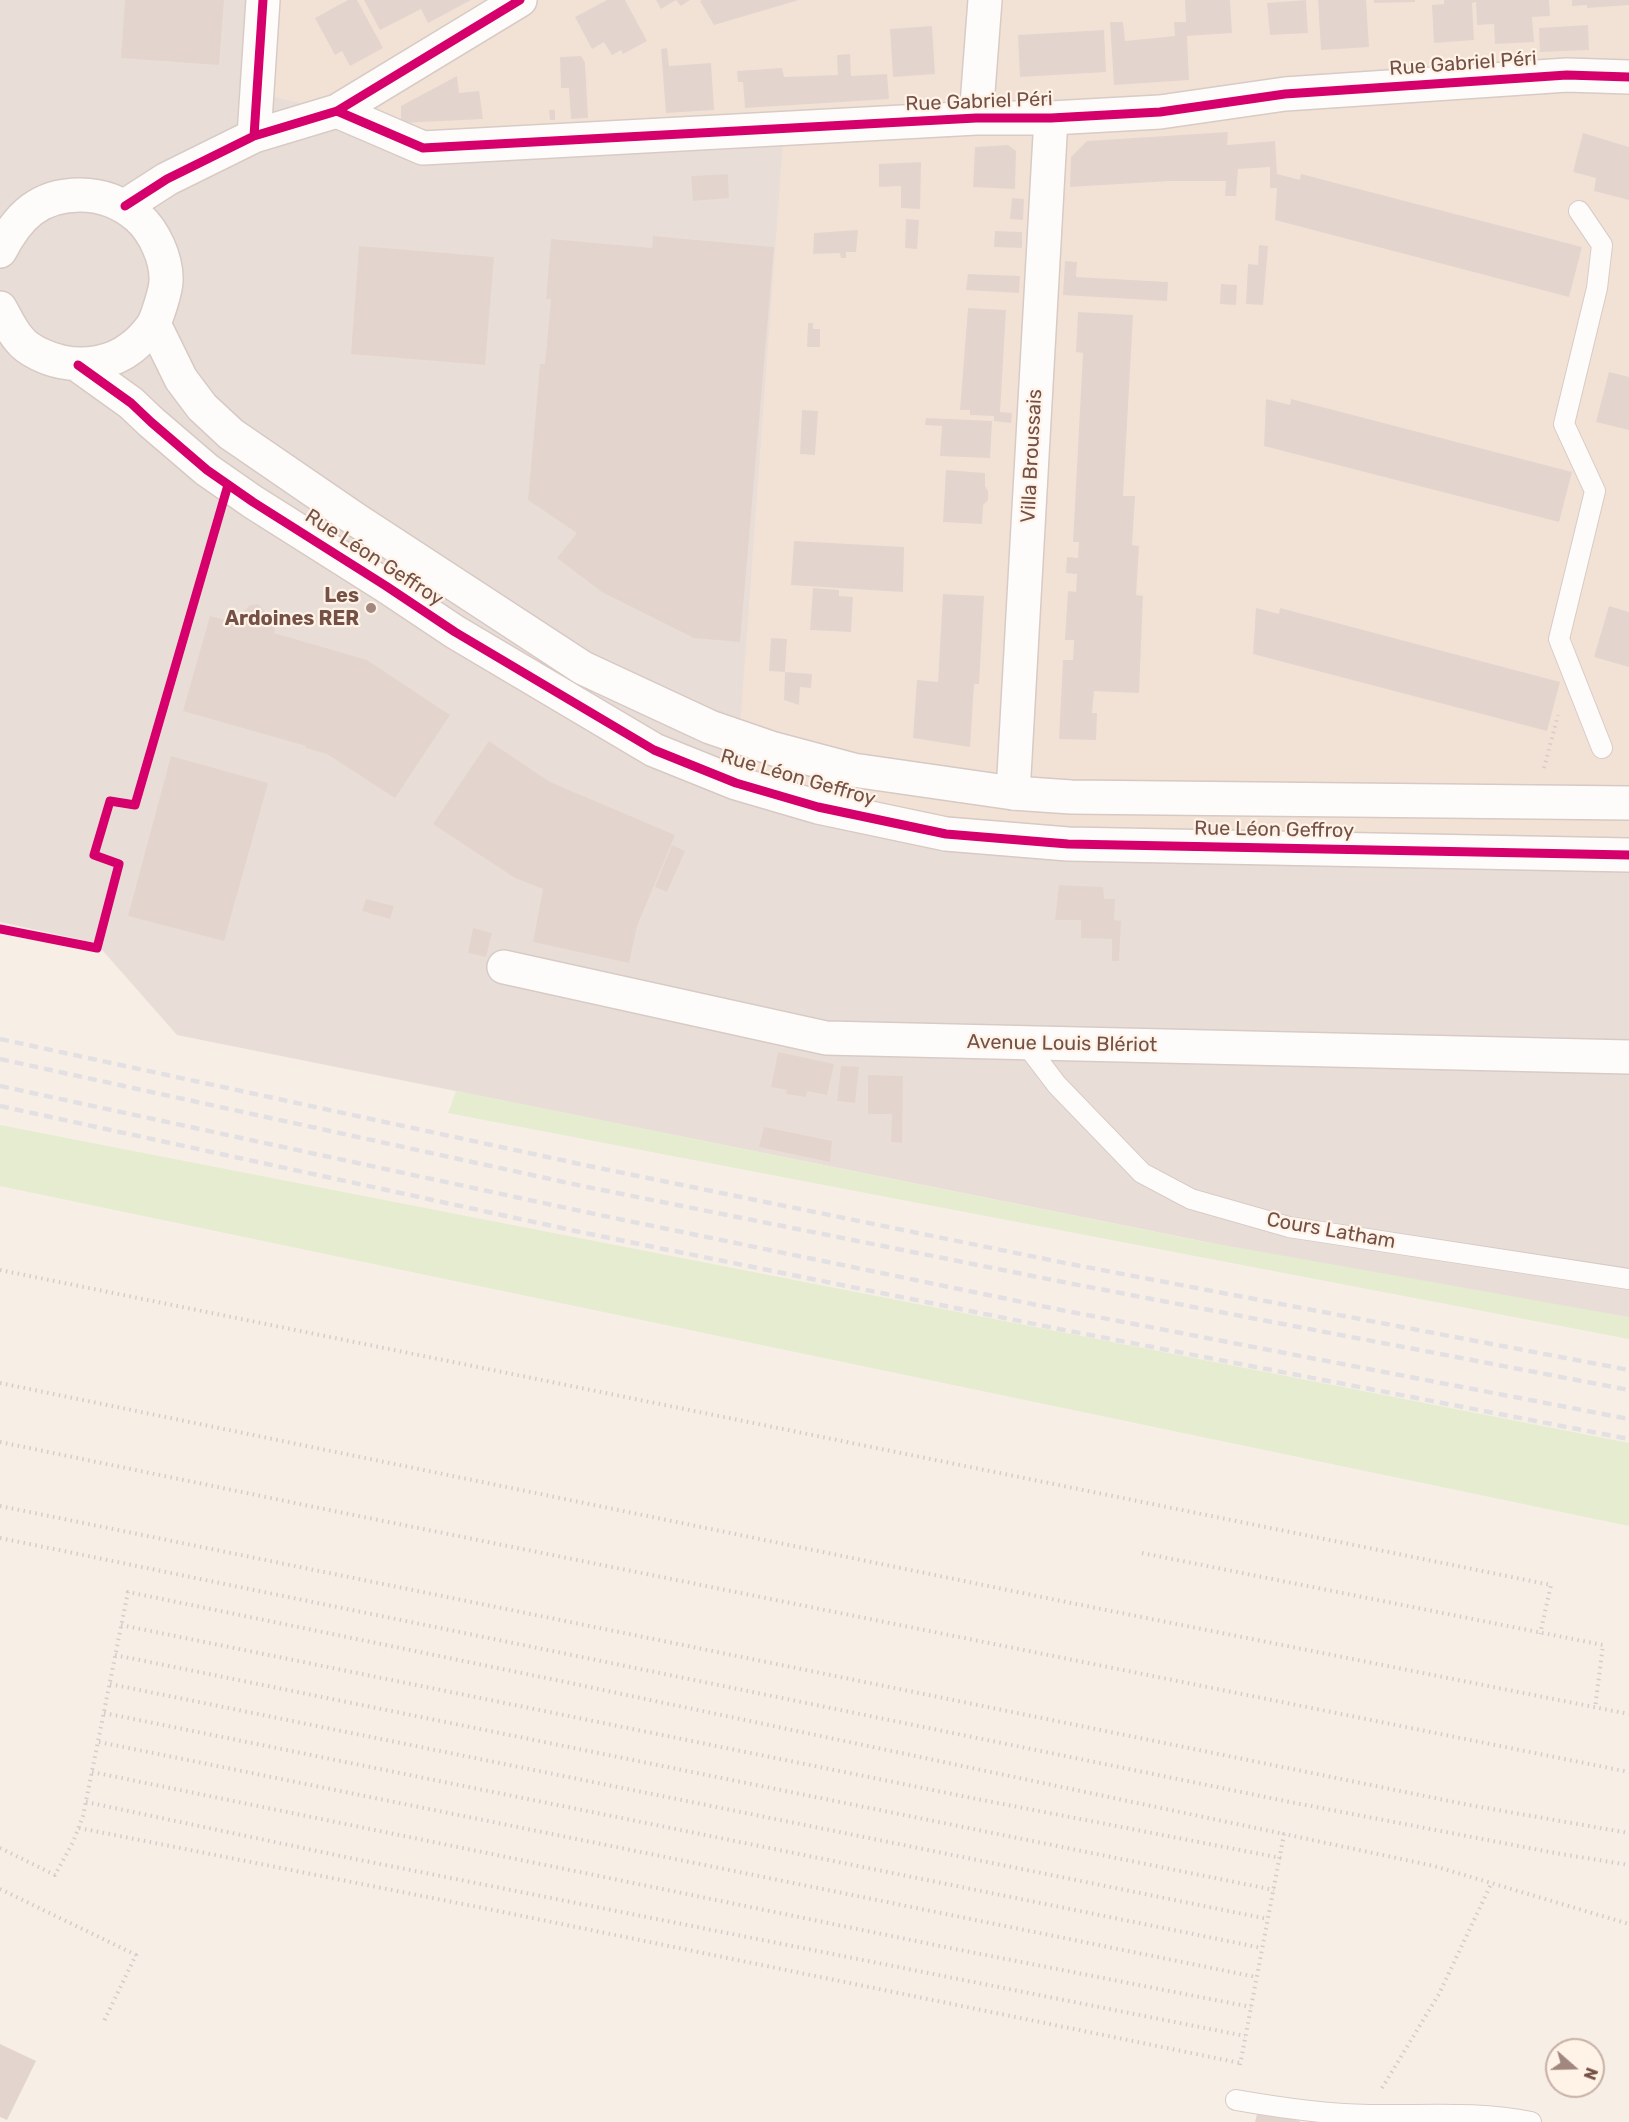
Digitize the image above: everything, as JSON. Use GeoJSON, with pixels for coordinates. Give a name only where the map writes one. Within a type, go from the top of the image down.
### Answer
{"type":"FeatureCollection","features":[{"type":"Feature","properties":{"kind":"street"},"geometry":{"type":"LineString","coordinates":[[254,136],[263,0]]}},
{"type":"Feature","properties":{"kind":"street"},"geometry":{"type":"LineString","coordinates":[[125,206],[167,179],[254,136],[337,111],[520,0]]}},
{"type":"Feature","properties":{"kind":"street"},"geometry":{"type":"LineString","coordinates":[[976,118],[985,0]]}},
{"type":"Feature","properties":{"kind":"street","name":"Rue Gabriel Péri"},"geometry":{"type":"LineString","coordinates":[[337,111],[423,148],[976,118],[1050,118],[1160,112],[1297,93],[1567,75],[1629,77]]}},
{"type":"Feature","properties":{"kind":"street","name":"Villa Broussais"},"geometry":{"type":"LineString","coordinates":[[1013,793],[1050,118]]}},
{"type":"Feature","properties":{"kind":"street"},"geometry":{"type":"LineString","coordinates":[[0,308],[25,345],[51,360],[78,365],[108,360],[131,349],[154,324],[166,282],[161,250],[147,225],[125,206],[96,195],[66,195],[49,199],[25,214],[4,234]]}},
{"type":"Feature","properties":{"kind":"street","name":"Rue Léon Geffroy"},"geometry":{"type":"LineString","coordinates":[[154,324],[181,379],[202,407],[231,434],[365,526],[583,668],[710,727],[774,749],[853,770],[1013,793],[1071,797],[1629,803]]}},
{"type":"Feature","properties":{"kind":"street","name":"Rue Léon Geffroy"},"geometry":{"type":"LineString","coordinates":[[78,365],[131,403],[151,423],[228,485],[455,632],[654,750],[736,783],[818,807],[946,834],[1068,844],[1629,855]]}},
{"type":"Feature","properties":{"kind":"street","name":"Avenue Louis Blériot"},"geometry":{"type":"LineString","coordinates":[[504,967],[826,1038],[1629,1057]]}},
{"type":"Feature","properties":{"kind":"lane"},"geometry":{"type":"LineString","coordinates":[[1579,212],[1602,245],[1597,288],[1564,424],[1595,491],[1559,639],[1602,748]]}},
{"type":"Feature","properties":{"kind":"lane","name":"Cours Latham"},"geometry":{"type":"LineString","coordinates":[[1025,1043],[1057,1084],[1142,1173],[1191,1198],[1289,1227],[1629,1279]]}},
{"type":"Feature","properties":{"kind":"lane"},"geometry":{"type":"LineString","coordinates":[[1236,2100],[1294,2110],[1368,2115],[1457,2113],[1530,2122]]}},
{"type":"Feature","properties":{"kind":"path"},"geometry":{"type":"LineString","coordinates":[[0,929],[97,948],[119,864],[94,855],[110,801],[135,805],[228,485]]}},
{"type":"Feature","properties":{"kind":"path"},"geometry":{"type":"LineString","coordinates":[[1540,802],[1544,764],[1570,669]]}},
{"type":"Feature","properties":{"kind":"path"},"geometry":{"type":"LineString","coordinates":[[0,1270],[1540,1583],[1551,1586],[1540,1634]]}},
{"type":"Feature","properties":{"kind":"path"},"geometry":{"type":"LineString","coordinates":[[0,1383],[1082,1605],[1629,1714]]}},
{"type":"Feature","properties":{"kind":"path"},"geometry":{"type":"LineString","coordinates":[[0,1442],[336,1512],[1629,1772]]}},
{"type":"Feature","properties":{"kind":"path"},"geometry":{"type":"LineString","coordinates":[[0,1506],[1469,1805],[1629,1833]]}},
{"type":"Feature","properties":{"kind":"path"},"geometry":{"type":"LineString","coordinates":[[0,1538],[1290,1802],[1629,1865]]}},
{"type":"Feature","properties":{"kind":"path"},"geometry":{"type":"LineString","coordinates":[[1142,1553],[1603,1645],[1595,1708]]}},
{"type":"Feature","properties":{"kind":"path"},"geometry":{"type":"LineString","coordinates":[[0,1848],[56,1875],[79,1828],[86,1802],[128,1592],[562,1681],[1434,1866],[1629,1924]]}},
{"type":"Feature","properties":{"kind":"path"},"geometry":{"type":"LineString","coordinates":[[121,1625],[972,1798],[1281,1858]]}},
{"type":"Feature","properties":{"kind":"path"},"geometry":{"type":"LineString","coordinates":[[115,1655],[1274,1890]]}},
{"type":"Feature","properties":{"kind":"path"},"geometry":{"type":"LineString","coordinates":[[110,1684],[1268,1919]]}},
{"type":"Feature","properties":{"kind":"path"},"geometry":{"type":"LineString","coordinates":[[104,1713],[1262,1948]]}},
{"type":"Feature","properties":{"kind":"path"},"geometry":{"type":"LineString","coordinates":[[99,1742],[1256,1977]]}},
{"type":"Feature","properties":{"kind":"path"},"geometry":{"type":"LineString","coordinates":[[92,1772],[950,1948],[1251,2007]]}},
{"type":"Feature","properties":{"kind":"path"},"geometry":{"type":"LineString","coordinates":[[86,1802],[362,1860],[1245,2036]]}},
{"type":"Feature","properties":{"kind":"path"},"geometry":{"type":"LineString","coordinates":[[79,1828],[1240,2063]]}},
{"type":"Feature","properties":{"kind":"path"},"geometry":{"type":"LineString","coordinates":[[1236,2100],[1240,2063],[1284,1834]]}},
{"type":"Feature","properties":{"kind":"path"},"geometry":{"type":"LineString","coordinates":[[1368,2115],[1393,2068],[1439,1994],[1492,1882]]}},
{"type":"Feature","properties":{"kind":"path"},"geometry":{"type":"LineString","coordinates":[[0,1889],[136,1955],[103,2023]]}},
{"type":"Feature","properties":{"kind":"shaded area"},"geometry":{"type":"Polygon","coordinates":[[[0,0],[263,0],[256,93],[337,111],[423,148],[784,128],[736,783],[946,834],[1629,854],[1629,1327],[177,1035],[96,943],[0,922],[0,0]]]}},
{"type":"Feature","properties":{"kind":"shaded area"},"geometry":{"type":"Polygon","coordinates":[[[263,0],[1629,0],[1629,854],[946,834],[736,783],[423,148],[256,93],[263,0]]]}},
{"type":"Feature","properties":{"kind":"green space"},"geometry":{"type":"Polygon","coordinates":[[[456,1091],[1200,1241],[1629,1317],[1629,1339],[448,1113],[456,1091]]]}},
{"type":"Feature","properties":{"kind":"green space"},"geometry":{"type":"Polygon","coordinates":[[[0,1125],[1629,1443],[1629,1526],[0,1186],[0,1125]]]}},
{"type":"Feature","properties":{"kind":"building"},"geometry":{"type":"Polygon","coordinates":[[[125,0],[224,0],[219,65],[121,58],[125,0]]]}},
{"type":"Feature","properties":{"kind":"building"},"geometry":{"type":"Polygon","coordinates":[[[348,0],[357,0],[383,48],[350,66],[342,51],[335,55],[315,18],[348,0]]]}},
{"type":"Feature","properties":{"kind":"building"},"geometry":{"type":"Polygon","coordinates":[[[364,0],[471,0],[428,23],[421,9],[380,30],[364,0]]]}},
{"type":"Feature","properties":{"kind":"building"},"geometry":{"type":"Polygon","coordinates":[[[607,0],[625,0],[647,41],[623,54],[621,50],[612,55],[604,42],[592,49],[575,17],[607,0]]]}},
{"type":"Feature","properties":{"kind":"building"},"geometry":{"type":"Polygon","coordinates":[[[656,0],[676,0],[661,9],[656,0]]]}},
{"type":"Feature","properties":{"kind":"building"},"geometry":{"type":"Polygon","coordinates":[[[676,0],[690,0],[681,6],[676,0]]]}},
{"type":"Feature","properties":{"kind":"building"},"geometry":{"type":"Polygon","coordinates":[[[702,0],[799,0],[714,25],[700,1],[702,0]]]}},
{"type":"Feature","properties":{"kind":"building"},"geometry":{"type":"Polygon","coordinates":[[[1185,0],[1230,0],[1232,33],[1187,36],[1189,80],[1114,85],[1110,22],[1123,22],[1125,41],[1175,36],[1174,22],[1186,22],[1185,0]]]}},
{"type":"Feature","properties":{"kind":"building"},"geometry":{"type":"Polygon","coordinates":[[[1306,0],[1308,33],[1270,35],[1267,3],[1306,0]]]}},
{"type":"Feature","properties":{"kind":"building"},"geometry":{"type":"Polygon","coordinates":[[[1318,0],[1366,0],[1369,47],[1321,50],[1318,0]]]}},
{"type":"Feature","properties":{"kind":"building"},"geometry":{"type":"Polygon","coordinates":[[[1374,0],[1415,0],[1415,2],[1374,3],[1374,0]]]}},
{"type":"Feature","properties":{"kind":"building"},"geometry":{"type":"Polygon","coordinates":[[[1444,0],[1549,0],[1550,16],[1532,17],[1534,42],[1495,44],[1494,24],[1477,25],[1476,2],[1472,3],[1474,40],[1434,43],[1432,5],[1444,4],[1444,0]]]}},
{"type":"Feature","properties":{"kind":"building"},"geometry":{"type":"Polygon","coordinates":[[[1572,0],[1629,0],[1629,5],[1587,8],[1587,5],[1572,6],[1572,0]]]}},
{"type":"Feature","properties":{"kind":"building"},"geometry":{"type":"Polygon","coordinates":[[[1588,25],[1589,50],[1540,52],[1539,28],[1588,25]]]}},
{"type":"Feature","properties":{"kind":"building"},"geometry":{"type":"Polygon","coordinates":[[[932,26],[935,74],[893,77],[890,29],[932,26]]]}},
{"type":"Feature","properties":{"kind":"building"},"geometry":{"type":"Polygon","coordinates":[[[1104,30],[1106,72],[1020,77],[1018,35],[1104,30]]]}},
{"type":"Feature","properties":{"kind":"building"},"geometry":{"type":"Polygon","coordinates":[[[667,48],[669,66],[711,63],[714,110],[666,113],[661,49],[667,48]]]}},
{"type":"Feature","properties":{"kind":"building"},"geometry":{"type":"Polygon","coordinates":[[[850,54],[851,76],[887,74],[889,99],[745,108],[743,82],[738,82],[737,71],[782,68],[784,77],[838,75],[837,55],[850,54]]]}},
{"type":"Feature","properties":{"kind":"building"},"geometry":{"type":"Polygon","coordinates":[[[581,56],[585,63],[588,118],[571,119],[569,88],[561,88],[560,57],[581,56]]]}},
{"type":"Feature","properties":{"kind":"building"},"geometry":{"type":"Polygon","coordinates":[[[457,76],[459,93],[479,91],[483,119],[401,123],[401,106],[457,76]]]}},
{"type":"Feature","properties":{"kind":"building"},"geometry":{"type":"Polygon","coordinates":[[[549,110],[555,110],[555,120],[550,120],[549,110]]]}},
{"type":"Feature","properties":{"kind":"building"},"geometry":{"type":"Polygon","coordinates":[[[1228,132],[1227,145],[1275,141],[1277,174],[1300,180],[1301,174],[1582,247],[1569,297],[1275,220],[1277,188],[1270,188],[1270,167],[1238,169],[1236,196],[1225,196],[1226,181],[1170,181],[1070,187],[1071,157],[1087,141],[1228,132]]]}},
{"type":"Feature","properties":{"kind":"building"},"geometry":{"type":"Polygon","coordinates":[[[1583,133],[1629,147],[1629,200],[1594,191],[1596,178],[1573,172],[1583,133]]]}},
{"type":"Feature","properties":{"kind":"building"},"geometry":{"type":"Polygon","coordinates":[[[1008,145],[1016,151],[1015,189],[973,187],[975,147],[1008,145]]]}},
{"type":"Feature","properties":{"kind":"building"},"geometry":{"type":"Polygon","coordinates":[[[921,162],[920,209],[901,208],[901,186],[879,187],[879,164],[921,162]]]}},
{"type":"Feature","properties":{"kind":"building"},"geometry":{"type":"Polygon","coordinates":[[[728,174],[729,198],[693,201],[691,176],[728,174]]]}},
{"type":"Feature","properties":{"kind":"building"},"geometry":{"type":"Polygon","coordinates":[[[1012,198],[1024,199],[1023,220],[1010,219],[1012,198]]]}},
{"type":"Feature","properties":{"kind":"building"},"geometry":{"type":"Polygon","coordinates":[[[906,219],[919,220],[917,249],[905,248],[906,219]]]}},
{"type":"Feature","properties":{"kind":"building"},"geometry":{"type":"Polygon","coordinates":[[[858,230],[856,252],[846,252],[846,258],[841,258],[840,253],[813,254],[814,233],[858,230]]]}},
{"type":"Feature","properties":{"kind":"building"},"geometry":{"type":"Polygon","coordinates":[[[995,231],[1022,232],[1022,248],[994,247],[995,231]]]}},
{"type":"Feature","properties":{"kind":"building"},"geometry":{"type":"Polygon","coordinates":[[[653,236],[774,247],[740,642],[694,638],[602,592],[557,558],[577,533],[528,500],[540,364],[545,364],[551,299],[546,299],[551,239],[652,248],[653,236]]]}},
{"type":"Feature","properties":{"kind":"building"},"geometry":{"type":"Polygon","coordinates":[[[1259,245],[1268,246],[1263,305],[1246,304],[1248,264],[1258,265],[1259,245]]]}},
{"type":"Feature","properties":{"kind":"building"},"geometry":{"type":"Polygon","coordinates":[[[359,246],[494,257],[485,365],[351,354],[359,246]]]}},
{"type":"Feature","properties":{"kind":"building"},"geometry":{"type":"Polygon","coordinates":[[[1065,261],[1077,262],[1076,277],[1168,282],[1167,301],[1063,295],[1065,261]]]}},
{"type":"Feature","properties":{"kind":"building"},"geometry":{"type":"Polygon","coordinates":[[[968,274],[1020,276],[1019,293],[966,290],[968,274]]]}},
{"type":"Feature","properties":{"kind":"building"},"geometry":{"type":"Polygon","coordinates":[[[1221,284],[1237,285],[1236,305],[1220,304],[1221,284]]]}},
{"type":"Feature","properties":{"kind":"building"},"geometry":{"type":"Polygon","coordinates":[[[968,308],[1006,310],[1000,412],[1012,413],[1011,423],[994,421],[994,416],[970,415],[970,410],[960,410],[968,308]]]}},
{"type":"Feature","properties":{"kind":"building"},"geometry":{"type":"Polygon","coordinates":[[[1078,312],[1133,315],[1123,496],[1135,496],[1132,545],[1139,546],[1136,595],[1143,596],[1139,693],[1094,691],[1092,713],[1097,713],[1096,740],[1059,739],[1063,660],[1073,660],[1074,640],[1065,640],[1068,591],[1076,592],[1077,574],[1066,573],[1067,557],[1078,558],[1079,542],[1073,542],[1083,353],[1076,352],[1078,312]]]}},
{"type":"Feature","properties":{"kind":"building"},"geometry":{"type":"Polygon","coordinates":[[[808,323],[813,323],[813,329],[820,329],[820,347],[807,347],[808,323]]]}},
{"type":"Feature","properties":{"kind":"building"},"geometry":{"type":"Polygon","coordinates":[[[1609,372],[1629,377],[1629,430],[1596,422],[1609,372]]]}},
{"type":"Feature","properties":{"kind":"building"},"geometry":{"type":"Polygon","coordinates":[[[1266,399],[1290,405],[1291,399],[1572,472],[1559,522],[1264,446],[1266,399]]]}},
{"type":"Feature","properties":{"kind":"building"},"geometry":{"type":"Polygon","coordinates":[[[802,410],[818,411],[815,455],[800,454],[802,410]]]}},
{"type":"Feature","properties":{"kind":"building"},"geometry":{"type":"Polygon","coordinates":[[[926,418],[992,421],[990,458],[940,456],[942,426],[925,425],[926,418]]]}},
{"type":"Feature","properties":{"kind":"building"},"geometry":{"type":"Polygon","coordinates":[[[946,470],[985,473],[988,500],[983,505],[982,524],[943,522],[946,470]]]}},
{"type":"Feature","properties":{"kind":"building"},"geometry":{"type":"Polygon","coordinates":[[[794,541],[904,547],[903,592],[791,585],[794,541]]]}},
{"type":"Feature","properties":{"kind":"building"},"geometry":{"type":"Polygon","coordinates":[[[813,588],[839,590],[839,596],[853,597],[851,632],[810,630],[813,588]]]}},
{"type":"Feature","properties":{"kind":"building"},"geometry":{"type":"Polygon","coordinates":[[[943,594],[984,596],[979,684],[974,684],[970,747],[913,738],[917,680],[938,682],[943,594]]]}},
{"type":"Feature","properties":{"kind":"building"},"geometry":{"type":"Polygon","coordinates":[[[258,604],[265,612],[265,618],[277,622],[274,633],[367,660],[450,715],[395,798],[327,754],[183,711],[210,616],[241,624],[245,610],[250,605],[258,604]]]}},
{"type":"Feature","properties":{"kind":"building"},"geometry":{"type":"Polygon","coordinates":[[[1609,606],[1629,612],[1629,667],[1594,657],[1609,606]]]}},
{"type":"Feature","properties":{"kind":"building"},"geometry":{"type":"Polygon","coordinates":[[[1256,608],[1279,614],[1280,608],[1560,682],[1547,731],[1253,654],[1256,608]]]}},
{"type":"Feature","properties":{"kind":"building"},"geometry":{"type":"Polygon","coordinates":[[[771,638],[787,639],[785,672],[769,671],[771,638]]]}},
{"type":"Feature","properties":{"kind":"building"},"geometry":{"type":"Polygon","coordinates":[[[785,672],[812,674],[811,688],[800,687],[799,705],[784,700],[785,672]]]}},
{"type":"Feature","properties":{"kind":"building"},"geometry":{"type":"Polygon","coordinates":[[[489,741],[550,782],[675,835],[637,926],[629,963],[533,942],[543,889],[515,878],[433,824],[489,741]]]}},
{"type":"Feature","properties":{"kind":"building"},"geometry":{"type":"Polygon","coordinates":[[[171,756],[268,783],[224,941],[128,916],[171,756]]]}},
{"type":"Feature","properties":{"kind":"building"},"geometry":{"type":"Polygon","coordinates":[[[672,845],[685,851],[667,892],[655,887],[672,845]]]}},
{"type":"Feature","properties":{"kind":"building"},"geometry":{"type":"Polygon","coordinates":[[[1059,885],[1103,887],[1104,899],[1115,899],[1114,920],[1121,921],[1119,961],[1112,961],[1112,939],[1081,938],[1081,920],[1055,920],[1059,885]]]}},
{"type":"Feature","properties":{"kind":"building"},"geometry":{"type":"Polygon","coordinates":[[[366,899],[394,906],[390,919],[362,911],[366,899]]]}},
{"type":"Feature","properties":{"kind":"building"},"geometry":{"type":"Polygon","coordinates":[[[473,928],[492,933],[486,957],[468,953],[473,928]]]}},
{"type":"Feature","properties":{"kind":"building"},"geometry":{"type":"Polygon","coordinates":[[[778,1052],[834,1064],[827,1095],[807,1091],[806,1097],[786,1094],[787,1090],[771,1087],[778,1052]]]}},
{"type":"Feature","properties":{"kind":"building"},"geometry":{"type":"Polygon","coordinates":[[[841,1066],[859,1067],[855,1103],[837,1101],[841,1066]]]}},
{"type":"Feature","properties":{"kind":"building"},"geometry":{"type":"Polygon","coordinates":[[[868,1075],[903,1076],[902,1143],[891,1142],[892,1114],[868,1114],[868,1075]]]}},
{"type":"Feature","properties":{"kind":"building"},"geometry":{"type":"Polygon","coordinates":[[[764,1127],[832,1141],[830,1162],[759,1147],[764,1127]]]}},
{"type":"Feature","properties":{"kind":"building"},"geometry":{"type":"Polygon","coordinates":[[[0,2044],[36,2061],[7,2120],[0,2117],[0,2044]]]}},
{"type":"Feature","properties":{"kind":"building"},"geometry":{"type":"Polygon","coordinates":[[[1258,2110],[1300,2121],[1300,2122],[1255,2122],[1258,2110]]]}},
{"type":"Feature","properties":{"kind":"railway"},"geometry":{"type":"LineString","coordinates":[[0,1039],[589,1166],[1070,1264],[1629,1370]]}},
{"type":"Feature","properties":{"kind":"railway"},"geometry":{"type":"LineString","coordinates":[[0,1059],[587,1187],[1068,1283],[1629,1390]]}},
{"type":"Feature","properties":{"kind":"railway"},"geometry":{"type":"LineString","coordinates":[[0,1086],[585,1212],[1061,1310],[1629,1419]]}},
{"type":"Feature","properties":{"kind":"railway"},"geometry":{"type":"LineString","coordinates":[[0,1106],[580,1232],[1059,1329],[1629,1439]]}},
{"type":"Feature","properties":{"kind":"cycle path"},"geometry":{"type":"LineString","coordinates":[[254,136],[263,0]]}},
{"type":"Feature","properties":{"kind":"cycle path"},"geometry":{"type":"LineString","coordinates":[[125,206],[167,179],[254,136],[337,111],[520,0]]}},
{"type":"Feature","properties":{"kind":"cycle path"},"geometry":{"type":"LineString","coordinates":[[337,111],[423,148],[976,118],[1051,118],[1160,112],[1285,94],[1567,75],[1629,77]]}},
{"type":"Feature","properties":{"kind":"cycle path"},"geometry":{"type":"LineString","coordinates":[[78,365],[131,403],[207,470],[455,632],[654,750],[736,783],[818,807],[946,834],[1068,844],[1629,855]]}},
{"type":"Feature","properties":{"kind":"cycle path"},"geometry":{"type":"LineString","coordinates":[[0,929],[97,948],[119,864],[94,855],[110,801],[135,805],[228,485]]}},
{"type":"Feature","properties":{"kind":"place","name":"Les Ardoines RER"},"geometry":{"type":"Point","coordinates":[371,608]}}]}
